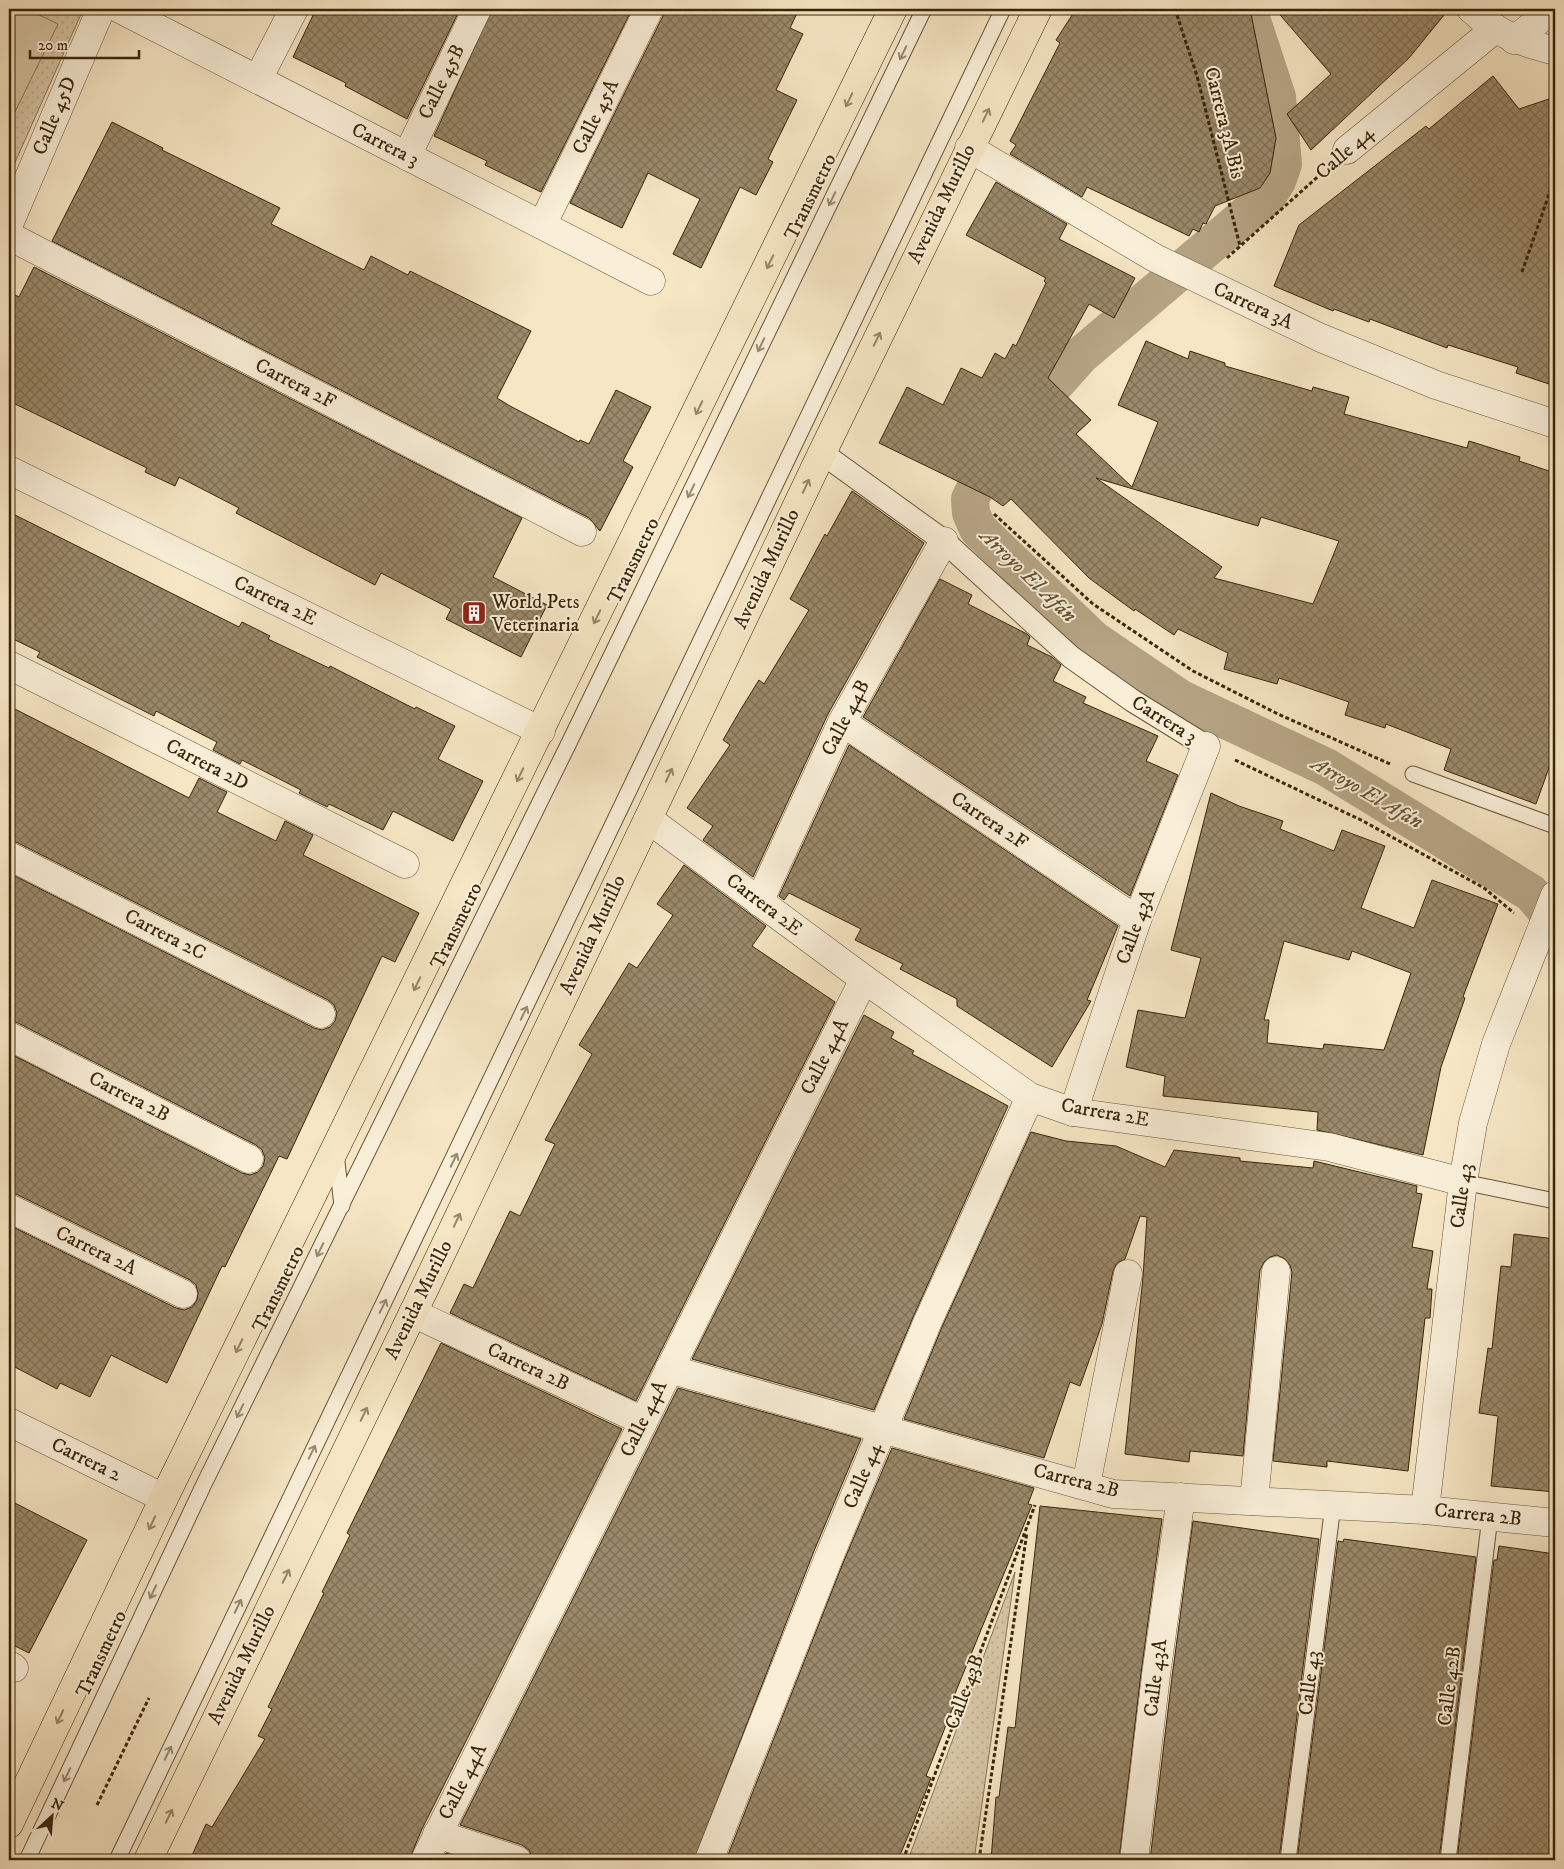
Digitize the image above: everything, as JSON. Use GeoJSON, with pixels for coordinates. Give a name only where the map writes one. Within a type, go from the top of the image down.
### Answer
{"type":"FeatureCollection","features":[{"type":"Feature","properties":{"kind":"main road"},"geometry":{"type":"LineString","coordinates":[[9,1824],[164,1498],[893,9]]}},
{"type":"Feature","properties":{"kind":"main road","name":"Avenida Murillo"},"geometry":{"type":"LineString","coordinates":[[148,1860],[413,1313],[822,453],[1038,9]]}},
{"type":"Feature","properties":{"kind":"street","name":"Calle 45D"},"geometry":{"type":"LineString","coordinates":[[9,224],[101,9]]}},
{"type":"Feature","properties":{"kind":"street","name":"Carrera 3"},"geometry":{"type":"LineString","coordinates":[[120,9],[651,281]]}},
{"type":"Feature","properties":{"kind":"street"},"geometry":{"type":"LineString","coordinates":[[258,79],[294,9]]}},
{"type":"Feature","properties":{"kind":"street","name":"Calle 45B"},"geometry":{"type":"LineString","coordinates":[[407,156],[477,9]]}},
{"type":"Feature","properties":{"kind":"street","name":"Calle 45A"},"geometry":{"type":"LineString","coordinates":[[542,225],[650,9]]}},
{"type":"Feature","properties":{"kind":"street","name":"Calle 44"},"geometry":{"type":"LineString","coordinates":[[1348,150],[1488,20],[1553,9]]}},
{"type":"Feature","properties":{"kind":"street"},"geometry":{"type":"LineString","coordinates":[[1488,20],[1555,52]]}},
{"type":"Feature","properties":{"kind":"street","name":"Carrera 3A"},"geometry":{"type":"LineString","coordinates":[[969,148],[1155,258],[1321,338],[1436,385],[1555,424]]}},
{"type":"Feature","properties":{"kind":"street","name":"Carrera 2F"},"geometry":{"type":"LineString","coordinates":[[9,236],[582,532]]}},
{"type":"Feature","properties":{"kind":"street","name":"Carrera 3"},"geometry":{"type":"LineString","coordinates":[[822,453],[944,541],[1071,657],[1133,701],[1206,746]]}},
{"type":"Feature","properties":{"kind":"street","name":"Carrera 2E"},"geometry":{"type":"LineString","coordinates":[[9,470],[541,731]]}},
{"type":"Feature","properties":{"kind":"street","name":"Calle 44B"},"geometry":{"type":"LineString","coordinates":[[759,902],[842,722],[944,541]]}},
{"type":"Feature","properties":{"kind":"street","name":"Carrera 2D"},"geometry":{"type":"LineString","coordinates":[[9,665],[405,864]]}},
{"type":"Feature","properties":{"kind":"street","name":"Carrera 2F"},"geometry":{"type":"LineString","coordinates":[[842,722],[1137,920]]}},
{"type":"Feature","properties":{"kind":"street","name":"Calle 43A"},"geometry":{"type":"LineString","coordinates":[[1073,1112],[1137,920],[1206,746]]}},
{"type":"Feature","properties":{"kind":"street","name":"Carrera 2E"},"geometry":{"type":"LineString","coordinates":[[648,819],[864,979],[1030,1097],[1073,1112],[1329,1147],[1463,1182]]}},
{"type":"Feature","properties":{"kind":"street","name":"Carrera 2C"},"geometry":{"type":"LineString","coordinates":[[9,856],[321,1014]]}},
{"type":"Feature","properties":{"kind":"street","name":"Calle 43"},"geometry":{"type":"LineString","coordinates":[[1424,1510],[1463,1182],[1473,1123],[1496,1044],[1555,895]]}},
{"type":"Feature","properties":{"kind":"street","name":"Calle 44A"},"geometry":{"type":"LineString","coordinates":[[426,1860],[437,1834],[864,979]]}},
{"type":"Feature","properties":{"kind":"street","name":"Carrera 2B"},"geometry":{"type":"LineString","coordinates":[[9,1036],[249,1159]]}},
{"type":"Feature","properties":{"kind":"street","name":"Calle 44"},"geometry":{"type":"LineString","coordinates":[[708,1860],[829,1557],[928,1321],[1030,1097]]}},
{"type":"Feature","properties":{"kind":"street","name":"Carrera 2A"},"geometry":{"type":"LineString","coordinates":[[9,1208],[183,1294]]}},
{"type":"Feature","properties":{"kind":"street"},"geometry":{"type":"LineString","coordinates":[[1254,1501],[1276,1271]]}},
{"type":"Feature","properties":{"kind":"street"},"geometry":{"type":"LineString","coordinates":[[1086,1485],[1128,1274]]}},
{"type":"Feature","properties":{"kind":"street","name":"Carrera 2B"},"geometry":{"type":"LineString","coordinates":[[413,1313],[643,1422]]}},
{"type":"Feature","properties":{"kind":"street","name":"Carrera 2B"},"geometry":{"type":"LineString","coordinates":[[669,1368],[883,1430],[1046,1473],[1113,1494],[1424,1510],[1555,1523]]}},
{"type":"Feature","properties":{"kind":"street","name":"Carrera 2"},"geometry":{"type":"LineString","coordinates":[[9,1422],[164,1498]]}},
{"type":"Feature","properties":{"kind":"street","name":"Calle 43A"},"geometry":{"type":"LineString","coordinates":[[1134,1860],[1156,1675],[1181,1497]]}},
{"type":"Feature","properties":{"kind":"street"},"geometry":{"type":"LineString","coordinates":[[437,1834],[517,1860]]}},
{"type":"Feature","properties":{"kind":"lane","name":"Transmetro"},"geometry":{"type":"LineString","coordinates":[[27,1860],[204,1484],[342,1206],[924,9]]}},
{"type":"Feature","properties":{"kind":"lane"},"geometry":{"type":"LineString","coordinates":[[117,1860],[1003,9]]}},
{"type":"Feature","properties":{"kind":"lane"},"geometry":{"type":"LineString","coordinates":[[1413,774],[1555,826]]}},
{"type":"Feature","properties":{"kind":"lane"},"geometry":{"type":"LineString","coordinates":[[336,1150],[342,1206]]}},
{"type":"Feature","properties":{"kind":"lane","name":"Carrera 2E"},"geometry":{"type":"LineString","coordinates":[[1463,1182],[1555,1201]]}},
{"type":"Feature","properties":{"kind":"lane","name":"Calle 43"},"geometry":{"type":"LineString","coordinates":[[1288,1860],[1333,1505]]}},
{"type":"Feature","properties":{"kind":"lane","name":"Calle 42B"},"geometry":{"type":"LineString","coordinates":[[1448,1860],[1490,1517]]}},
{"type":"Feature","properties":{"kind":"path","name":"Carrera 3A Bis"},"geometry":{"type":"LineString","coordinates":[[1175,9],[1197,76],[1240,246]]}},
{"type":"Feature","properties":{"kind":"path","name":"Calle 44"},"geometry":{"type":"LineString","coordinates":[[1200,281],[1348,150]]}},
{"type":"Feature","properties":{"kind":"path"},"geometry":{"type":"LineString","coordinates":[[1522,272],[1555,177]]}},
{"type":"Feature","properties":{"kind":"path"},"geometry":{"type":"LineString","coordinates":[[994,514],[1094,604],[1194,671],[1278,714],[1413,774]]}},
{"type":"Feature","properties":{"kind":"path","name":"Carrera 3"},"geometry":{"type":"LineString","coordinates":[[1206,746],[1363,821],[1484,888],[1509,908],[1537,939]]}},
{"type":"Feature","properties":{"kind":"path","name":"Calle 43B"},"geometry":{"type":"LineString","coordinates":[[903,1860],[1046,1473]]}},
{"type":"Feature","properties":{"kind":"path","name":"Calle 43B"},"geometry":{"type":"LineString","coordinates":[[979,1860],[1028,1524]]}},
{"type":"Feature","properties":{"kind":"path"},"geometry":{"type":"LineString","coordinates":[[97,1805],[149,1698]]}},
{"type":"Feature","properties":{"kind":"shaded area"},"geometry":{"type":"Polygon","coordinates":[[[9,9],[79,9],[82,12],[9,176],[9,9]]]}},
{"type":"Feature","properties":{"kind":"shaded area"},"geometry":{"type":"Polygon","coordinates":[[[9,9],[27,9],[58,24],[9,124],[9,9]]]}},
{"type":"Feature","properties":{"kind":"shaded area"},"geometry":{"type":"Polygon","coordinates":[[[1015,1572],[974,1860],[908,1860],[1015,1572]]]}},
{"type":"Feature","properties":{"kind":"building"},"geometry":{"type":"Polygon","coordinates":[[[316,9],[460,9],[407,119],[345,86],[346,83],[293,57],[316,9]]]}},
{"type":"Feature","properties":{"kind":"building"},"geometry":{"type":"Polygon","coordinates":[[[492,9],[632,9],[541,192],[485,165],[487,161],[434,136],[492,9]]]}},
{"type":"Feature","properties":{"kind":"building"},"geometry":{"type":"Polygon","coordinates":[[[665,9],[799,9],[790,28],[803,34],[776,90],[797,100],[768,159],[773,162],[756,195],[740,187],[701,268],[673,254],[700,199],[648,173],[622,228],[570,203],[665,9]]]}},
{"type":"Feature","properties":{"kind":"building"},"geometry":{"type":"Polygon","coordinates":[[[1076,9],[1250,9],[1276,138],[1270,173],[1260,188],[1215,206],[1206,224],[1203,223],[1199,232],[1193,229],[1189,236],[1087,187],[1082,197],[1010,154],[1016,145],[1010,141],[1060,43],[1056,40],[1076,9]]]}},
{"type":"Feature","properties":{"kind":"building"},"geometry":{"type":"Polygon","coordinates":[[[1275,9],[1449,9],[1409,58],[1311,150],[1287,114],[1331,74],[1275,9]]]}},
{"type":"Feature","properties":{"kind":"building"},"geometry":{"type":"Polygon","coordinates":[[[1493,76],[1519,109],[1555,97],[1555,386],[1516,373],[1518,367],[1448,345],[1447,348],[1370,319],[1369,322],[1334,309],[1333,311],[1274,286],[1299,225],[1426,126],[1429,129],[1493,76]]]}},
{"type":"Feature","properties":{"kind":"building"},"geometry":{"type":"Polygon","coordinates":[[[112,122],[163,148],[162,150],[280,208],[271,224],[364,270],[371,256],[408,275],[410,271],[531,331],[497,398],[510,406],[579,442],[580,440],[589,444],[616,390],[651,407],[623,461],[633,467],[600,531],[589,518],[52,241],[112,122]]]}},
{"type":"Feature","properties":{"kind":"building"},"geometry":{"type":"Polygon","coordinates":[[[996,182],[1067,224],[1059,239],[1135,278],[1114,318],[1089,304],[1048,378],[1091,420],[1076,434],[1132,487],[1158,422],[1118,405],[1146,341],[1188,359],[1190,351],[1225,363],[1225,366],[1312,391],[1313,387],[1349,397],[1344,414],[1467,448],[1469,441],[1520,457],[1519,461],[1555,473],[1555,751],[1536,804],[1444,770],[1451,749],[1386,724],[1385,728],[1345,715],[1349,702],[1279,678],[1277,684],[1224,669],[1228,653],[1178,629],[1174,635],[1135,609],[1134,611],[1089,578],[1011,499],[1003,506],[990,497],[879,443],[907,387],[943,405],[961,368],[982,378],[995,353],[1005,359],[1013,344],[1016,346],[1046,283],[1044,281],[1046,278],[966,235],[996,182]],[[1096,478],[1222,567],[1214,578],[1313,604],[1339,541],[1261,517],[1258,526],[1096,478]]]}},
{"type":"Feature","properties":{"kind":"building"},"geometry":{"type":"Polygon","coordinates":[[[34,267],[522,518],[493,577],[547,605],[521,657],[446,619],[451,609],[381,573],[375,585],[236,513],[239,508],[179,477],[175,486],[145,472],[147,468],[9,401],[9,292],[19,297],[34,267]]]}},
{"type":"Feature","properties":{"kind":"building"},"geometry":{"type":"Polygon","coordinates":[[[852,491],[924,543],[828,714],[753,877],[703,840],[713,826],[687,808],[730,745],[723,740],[741,709],[759,680],[764,684],[809,610],[790,599],[825,534],[827,536],[852,491]]]}},
{"type":"Feature","properties":{"kind":"building"},"geometry":{"type":"Polygon","coordinates":[[[9,512],[239,627],[242,622],[270,636],[268,639],[329,668],[330,666],[415,709],[416,707],[455,726],[438,759],[483,781],[453,841],[393,811],[383,830],[329,804],[327,807],[299,793],[301,790],[242,760],[240,764],[213,750],[217,742],[156,711],[154,716],[37,657],[40,652],[9,637],[9,512]]]}},
{"type":"Feature","properties":{"kind":"building"},"geometry":{"type":"Polygon","coordinates":[[[940,579],[972,595],[968,604],[1027,634],[1030,637],[1027,645],[1052,657],[1061,665],[1053,681],[1086,697],[1083,703],[1158,736],[1146,761],[1178,775],[1130,896],[863,717],[940,579]]]}},
{"type":"Feature","properties":{"kind":"building"},"geometry":{"type":"Polygon","coordinates":[[[9,706],[189,798],[199,778],[227,792],[217,812],[276,841],[285,821],[313,835],[303,855],[419,913],[395,962],[382,956],[287,1159],[279,1156],[225,1267],[222,1266],[167,1383],[111,1355],[90,1397],[60,1383],[57,1389],[9,1364],[9,1225],[176,1308],[184,1310],[192,1307],[197,1300],[198,1293],[196,1285],[190,1280],[9,1192],[9,1053],[242,1173],[250,1175],[258,1172],[263,1166],[265,1158],[262,1150],[256,1145],[9,1020],[9,873],[314,1028],[322,1030],[330,1027],[335,1021],[337,1013],[334,1005],[328,1000],[9,840],[9,706]]]}},
{"type":"Feature","properties":{"kind":"building"},"geometry":{"type":"Polygon","coordinates":[[[849,745],[1118,926],[1087,1000],[1091,1001],[1052,1067],[957,1006],[957,999],[900,969],[903,964],[855,940],[861,929],[789,893],[784,900],[779,896],[849,745]]]}},
{"type":"Feature","properties":{"kind":"building"},"geometry":{"type":"Polygon","coordinates":[[[1211,793],[1239,806],[1283,821],[1280,829],[1334,851],[1342,830],[1385,846],[1361,908],[1414,928],[1432,880],[1498,904],[1463,997],[1465,998],[1441,1067],[1423,1155],[1317,1130],[1318,1112],[1163,1096],[1165,1076],[1126,1067],[1138,1010],[1185,1018],[1201,958],[1171,950],[1211,793]],[[1284,941],[1264,1020],[1269,1020],[1267,1043],[1323,1049],[1324,1044],[1384,1050],[1411,973],[1352,951],[1349,960],[1284,941]]]}},
{"type":"Feature","properties":{"kind":"building"},"geometry":{"type":"Polygon","coordinates":[[[684,865],[766,926],[752,946],[835,1002],[636,1401],[450,1313],[464,1284],[473,1288],[510,1211],[520,1216],[555,1144],[545,1140],[592,1054],[579,1045],[629,963],[637,968],[673,915],[657,904],[684,865]]]}},
{"type":"Feature","properties":{"kind":"building"},"geometry":{"type":"Polygon","coordinates":[[[864,1015],[894,1032],[891,1038],[914,1051],[912,1054],[1008,1106],[914,1315],[874,1410],[692,1359],[864,1015]]]}},
{"type":"Feature","properties":{"kind":"building"},"geometry":{"type":"Polygon","coordinates":[[[1031,1132],[1066,1141],[1116,1146],[1165,1167],[1174,1150],[1240,1158],[1240,1161],[1313,1168],[1314,1161],[1417,1186],[1416,1193],[1422,1194],[1412,1247],[1433,1251],[1427,1289],[1432,1289],[1430,1318],[1425,1318],[1408,1471],[1327,1461],[1327,1467],[1273,1461],[1292,1272],[1290,1265],[1285,1259],[1277,1255],[1270,1257],[1264,1262],[1260,1270],[1243,1456],[1190,1451],[1189,1462],[1125,1454],[1143,1277],[1147,1217],[1140,1216],[1125,1259],[1117,1263],[1113,1271],[1102,1324],[1080,1386],[1070,1382],[1044,1458],[904,1419],[942,1327],[1031,1132]]]}},
{"type":"Feature","properties":{"kind":"building"},"geometry":{"type":"Polygon","coordinates":[[[1514,1234],[1555,1239],[1555,1492],[1491,1486],[1498,1416],[1479,1413],[1488,1348],[1492,1349],[1501,1266],[1511,1267],[1514,1234]]]}},
{"type":"Feature","properties":{"kind":"building"},"geometry":{"type":"Polygon","coordinates":[[[441,1343],[622,1429],[422,1829],[409,1860],[190,1860],[206,1824],[212,1827],[265,1739],[258,1736],[272,1709],[268,1707],[324,1593],[322,1592],[350,1535],[347,1533],[441,1343]]]}},
{"type":"Feature","properties":{"kind":"building"},"geometry":{"type":"Polygon","coordinates":[[[678,1388],[861,1439],[814,1551],[694,1860],[541,1860],[532,1857],[529,1850],[522,1845],[460,1825],[678,1388]]]}},
{"type":"Feature","properties":{"kind":"building"},"geometry":{"type":"Polygon","coordinates":[[[892,1448],[1034,1488],[1028,1504],[1032,1505],[954,1696],[957,1697],[926,1776],[931,1778],[913,1824],[898,1860],[726,1860],[843,1563],[892,1448]]]}},
{"type":"Feature","properties":{"kind":"building"},"geometry":{"type":"Polygon","coordinates":[[[9,1500],[87,1540],[29,1653],[9,1643],[9,1500]]]}},
{"type":"Feature","properties":{"kind":"building"},"geometry":{"type":"Polygon","coordinates":[[[1040,1506],[1162,1519],[1141,1673],[1119,1860],[991,1860],[996,1797],[999,1797],[1008,1727],[1015,1728],[1040,1506]]]}},
{"type":"Feature","properties":{"kind":"building"},"geometry":{"type":"Polygon","coordinates":[[[1193,1521],[1319,1539],[1279,1860],[1150,1860],[1193,1521]]]}},
{"type":"Feature","properties":{"kind":"building"},"geometry":{"type":"Polygon","coordinates":[[[1344,1539],[1476,1557],[1439,1860],[1297,1860],[1338,1541],[1343,1542],[1344,1539]]]}},
{"type":"Feature","properties":{"kind":"building"},"geometry":{"type":"Polygon","coordinates":[[[1499,1546],[1555,1554],[1555,1860],[1457,1860],[1494,1560],[1497,1560],[1499,1546]]]}},
{"type":"Feature","properties":{"kind":"building"},"geometry":{"type":"Polygon","coordinates":[[[446,1853],[467,1860],[442,1860],[446,1853]]]}},
{"type":"Feature","properties":{"kind":"waterway","name":"Arroyo El Afán"},"geometry":{"type":"LineString","coordinates":[[1248,9],[1277,97],[1283,164],[1277,181],[1266,198],[1080,356],[988,462],[970,499],[971,513],[978,529],[1094,640],[1181,699],[1326,767],[1531,893],[1555,921]]}},
{"type":"Feature","properties":{"kind":"place","name":"World Pets Veterinaria"},"geometry":{"type":"Point","coordinates":[474,613]}}]}
